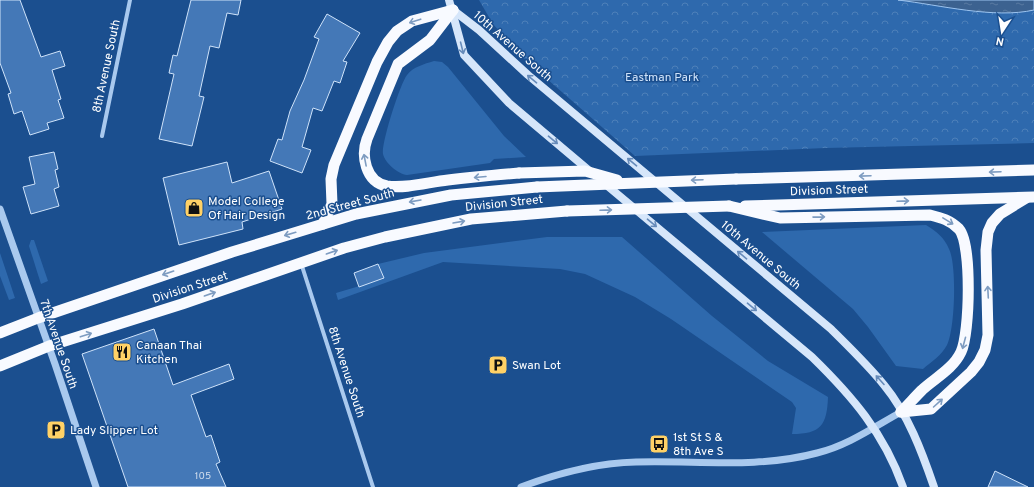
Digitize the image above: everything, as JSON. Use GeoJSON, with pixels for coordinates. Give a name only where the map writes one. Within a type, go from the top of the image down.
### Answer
{"type":"FeatureCollection","features":[{"type":"Feature","properties":{"kind":"highway"},"geometry":{"type":"LineString","coordinates":[[451,5],[430,40],[398,64],[364,148],[364,161],[369,173],[376,181],[385,186],[399,186],[519,173],[585,171],[627,183]]}},
{"type":"Feature","properties":{"kind":"highway"},"geometry":{"type":"LineString","coordinates":[[323,224],[332,204],[331,179],[334,166],[377,62],[388,42],[397,31],[412,21],[451,5]]}},
{"type":"Feature","properties":{"kind":"highway","name":"Division Street"},"geometry":{"type":"LineString","coordinates":[[627,183],[1034,170]]}},
{"type":"Feature","properties":{"kind":"highway","name":"2nd Street South"},"geometry":{"type":"LineString","coordinates":[[0,333],[38,318],[232,252],[356,214],[394,205],[451,195],[538,187],[627,183]]}},
{"type":"Feature","properties":{"kind":"highway"},"geometry":{"type":"LineString","coordinates":[[901,412],[931,409],[971,372],[979,362],[986,350],[988,335],[986,250],[988,232],[992,223],[1000,214],[1031,197]]}},
{"type":"Feature","properties":{"kind":"highway","name":"Division Street"},"geometry":{"type":"LineString","coordinates":[[0,366],[49,346],[182,304],[301,263],[378,239],[435,226],[511,215],[567,211],[1031,197]]}},
{"type":"Feature","properties":{"kind":"highway"},"geometry":{"type":"LineString","coordinates":[[729,206],[780,218],[930,215],[946,218],[960,230],[964,240],[967,260],[968,311],[965,341],[961,352],[953,364],[922,390],[901,412]]}},
{"type":"Feature","properties":{"kind":"main road","name":"10th Avenue South"},"geometry":{"type":"LineString","coordinates":[[451,5],[534,80],[830,329],[885,386],[922,451],[934,487]]}},
{"type":"Feature","properties":{"kind":"main road","name":"10th Avenue South"},"geometry":{"type":"LineString","coordinates":[[451,5],[464,55],[509,103],[812,357],[843,387],[874,427],[896,466],[903,487]]}},
{"type":"Feature","properties":{"kind":"street","name":"8th Avenue South"},"geometry":{"type":"LineString","coordinates":[[102,136],[130,0]]}},
{"type":"Feature","properties":{"kind":"street","name":"7th Avenue South"},"geometry":{"type":"LineString","coordinates":[[0,209],[49,346],[96,487]]}},
{"type":"Feature","properties":{"kind":"street","name":"8th Avenue South"},"geometry":{"type":"LineString","coordinates":[[301,263],[374,487]]}},
{"type":"Feature","properties":{"kind":"street"},"geometry":{"type":"LineString","coordinates":[[520,487],[570,470],[604,464],[635,462],[751,463],[789,459],[818,453],[847,442],[901,412]]}},
{"type":"Feature","properties":{"kind":"green space","name":"Eastman Park"},"geometry":{"type":"Polygon","coordinates":[[[479,0],[1034,0],[1034,143],[825,148],[635,156],[522,57],[493,24],[479,0]]]}},
{"type":"Feature","properties":{"kind":"green space"},"geometry":{"type":"Polygon","coordinates":[[[434,61],[442,62],[448,67],[504,136],[526,157],[494,159],[490,163],[407,175],[400,173],[386,161],[383,154],[385,139],[404,81],[412,70],[434,61]]]}},
{"type":"Feature","properties":{"kind":"green space"},"geometry":{"type":"Polygon","coordinates":[[[926,225],[940,235],[949,249],[952,257],[954,297],[952,326],[947,345],[939,355],[923,369],[896,366],[853,309],[762,232],[926,225]]]}},
{"type":"Feature","properties":{"kind":"green space"},"geometry":{"type":"Polygon","coordinates":[[[547,237],[622,237],[712,316],[768,361],[828,397],[824,421],[816,430],[802,434],[792,434],[796,408],[792,402],[671,319],[635,297],[585,274],[560,269],[443,262],[338,300],[336,293],[383,279],[378,264],[424,253],[547,237]]]}},
{"type":"Feature","properties":{"kind":"green space"},"geometry":{"type":"Polygon","coordinates":[[[31,240],[34,240],[48,281],[41,284],[29,246],[31,240]]]}},
{"type":"Feature","properties":{"kind":"green space"},"geometry":{"type":"Polygon","coordinates":[[[0,253],[15,298],[9,300],[0,276],[0,253]]]}},
{"type":"Feature","properties":{"kind":"water"},"geometry":{"type":"Polygon","coordinates":[[[898,0],[1034,0],[1034,10],[1002,13],[984,12],[898,0]]]}},
{"type":"Feature","properties":{"kind":"building"},"geometry":{"type":"Polygon","coordinates":[[[0,0],[20,0],[41,57],[60,51],[65,66],[52,70],[61,99],[58,100],[64,118],[47,123],[49,129],[30,135],[22,111],[14,114],[8,94],[11,93],[0,63],[0,0]]]}},
{"type":"Feature","properties":{"kind":"building"},"geometry":{"type":"Polygon","coordinates":[[[191,0],[241,0],[238,15],[227,13],[219,48],[210,46],[199,96],[204,97],[192,146],[159,139],[174,74],[169,73],[173,55],[177,56],[191,0]]]}},
{"type":"Feature","properties":{"kind":"building"},"geometry":{"type":"Polygon","coordinates":[[[327,14],[360,33],[343,61],[347,62],[340,83],[334,81],[322,111],[313,108],[302,147],[311,150],[302,173],[270,161],[278,139],[282,140],[290,111],[304,80],[319,39],[314,37],[327,14]]]}},
{"type":"Feature","properties":{"kind":"building"},"geometry":{"type":"Polygon","coordinates":[[[54,152],[58,169],[55,170],[59,187],[54,189],[59,206],[31,214],[23,187],[35,184],[29,157],[54,152]]]}},
{"type":"Feature","properties":{"kind":"building"},"geometry":{"type":"Polygon","coordinates":[[[227,162],[232,183],[269,171],[282,209],[242,222],[243,229],[179,245],[163,178],[227,162]]]}},
{"type":"Feature","properties":{"kind":"building"},"geometry":{"type":"Polygon","coordinates":[[[378,264],[384,278],[359,287],[354,273],[378,264]]]}},
{"type":"Feature","properties":{"kind":"building"},"geometry":{"type":"Polygon","coordinates":[[[154,329],[173,385],[229,364],[234,379],[191,395],[206,437],[211,435],[220,462],[216,464],[226,487],[128,487],[82,354],[154,329]]]}},
{"type":"Feature","properties":{"kind":"building"},"geometry":{"type":"Polygon","coordinates":[[[995,471],[1028,487],[988,487],[995,471]]]}},
{"type":"Feature","properties":{"kind":"place","name":"Model College Of Hair Design"},"geometry":{"type":"Point","coordinates":[194,208]}},
{"type":"Feature","properties":{"kind":"place","name":"Canaan Thai Kitchen"},"geometry":{"type":"Point","coordinates":[122,352]}},
{"type":"Feature","properties":{"kind":"place","name":"Swan Lot"},"geometry":{"type":"Point","coordinates":[498,365]}},
{"type":"Feature","properties":{"kind":"place","name":"Lady Slipper Lot"},"geometry":{"type":"Point","coordinates":[56,430]}},
{"type":"Feature","properties":{"kind":"place","name":"1st St S & 8th Ave S"},"geometry":{"type":"Point","coordinates":[659,444]}}]}
